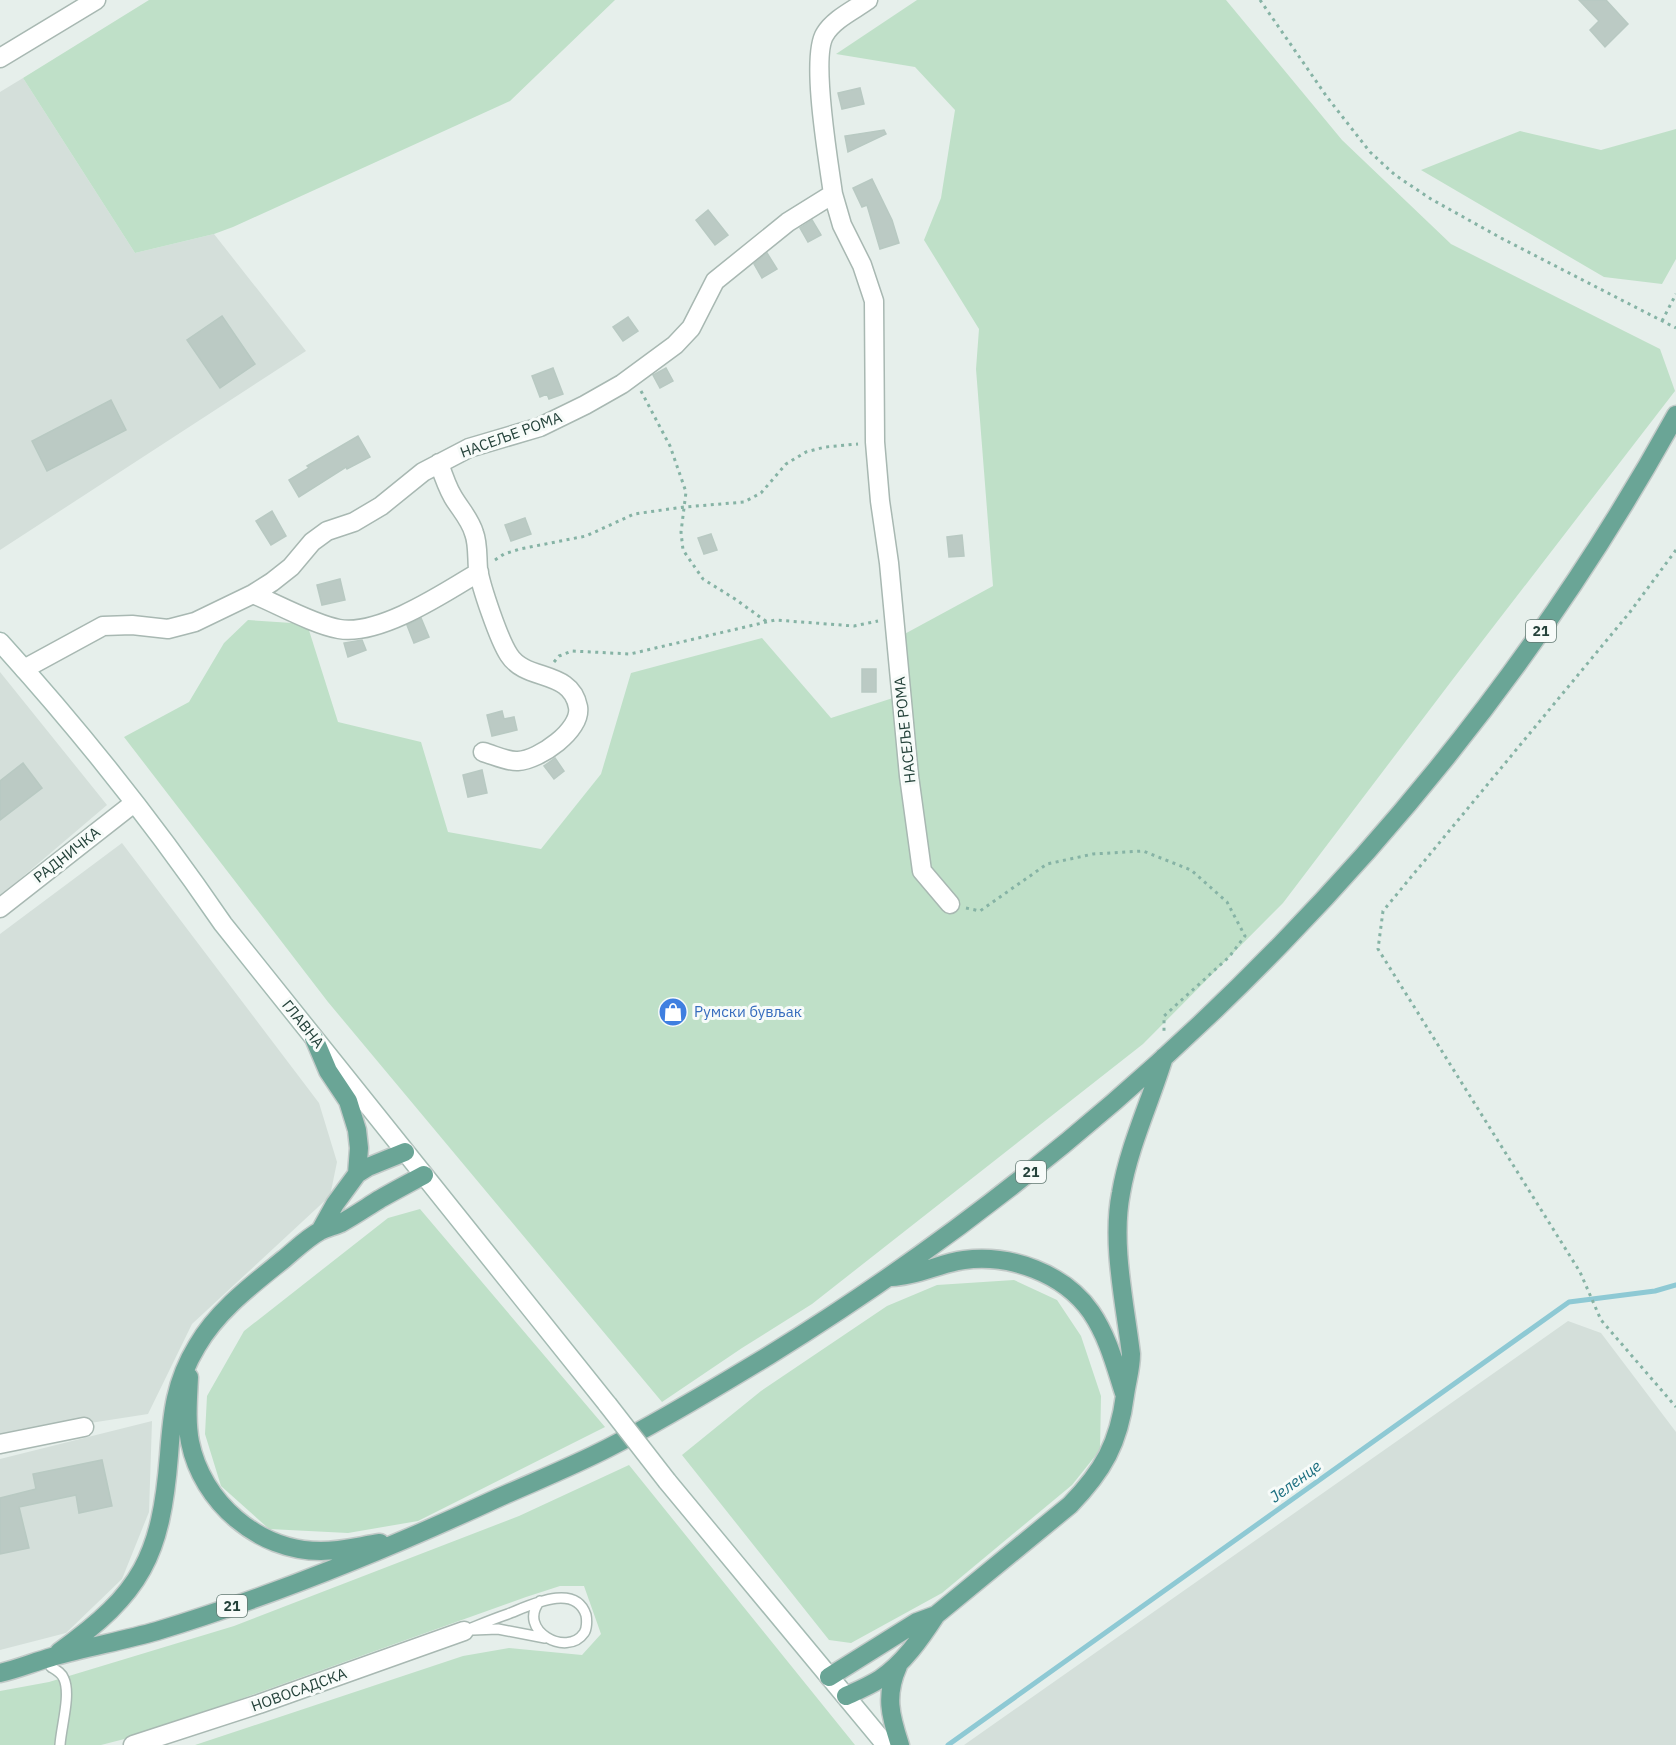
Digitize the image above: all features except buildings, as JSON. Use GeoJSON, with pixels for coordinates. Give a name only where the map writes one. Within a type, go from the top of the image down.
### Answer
{"type":"FeatureCollection","features":[{"type":"Feature","properties":{"kind":"main road","name":"21"},"geometry":{"type":"LineString","coordinates":[[0,1673],[150,1633],[230,1607],[337,1569],[410,1539],[602,1451],[667,1417],[890,1277],[1061,1148],[1164,1057],[1280,945],[1384,833],[1454,746],[1534,640],[1608,530],[1676,415]]}},
{"type":"Feature","properties":{"kind":"main road"},"geometry":{"type":"LineString","coordinates":[[314,1038],[328,1071],[348,1101],[354,1119],[359,1148],[357,1174]]}},
{"type":"Feature","properties":{"kind":"main road"},"geometry":{"type":"LineString","coordinates":[[846,1696],[873,1683],[898,1665],[936,1615],[1048,1525],[1086,1488],[1101,1469],[1112,1448],[1121,1423],[1130,1377],[1131,1354],[1119,1246],[1118,1209],[1137,1131],[1164,1057]]}},
{"type":"Feature","properties":{"kind":"main road"},"geometry":{"type":"LineString","coordinates":[[320,1231],[335,1204],[357,1174],[405,1152]]}},
{"type":"Feature","properties":{"kind":"main road"},"geometry":{"type":"LineString","coordinates":[[50,1658],[102,1620],[118,1604],[132,1588],[151,1553],[157,1538],[164,1503],[173,1408],[182,1379],[203,1337],[230,1304],[320,1231],[339,1224],[424,1175]]}},
{"type":"Feature","properties":{"kind":"main road"},"geometry":{"type":"LineString","coordinates":[[890,1277],[912,1274],[961,1260],[975,1259],[1013,1263],[1050,1276],[1072,1292],[1090,1312],[1113,1354],[1125,1395]]}},
{"type":"Feature","properties":{"kind":"main road"},"geometry":{"type":"LineString","coordinates":[[190,1361],[188,1425],[193,1454],[210,1491],[240,1523],[273,1541],[300,1549],[319,1551],[343,1550],[410,1539]]}},
{"type":"Feature","properties":{"kind":"main road"},"geometry":{"type":"LineString","coordinates":[[829,1677],[917,1622],[936,1615]]}},
{"type":"Feature","properties":{"kind":"main road"},"geometry":{"type":"LineString","coordinates":[[898,1665],[891,1682],[889,1702],[900,1745]]}},
{"type":"Feature","properties":{"kind":"street"},"geometry":{"type":"LineString","coordinates":[[0,58],[96,0]]}},
{"type":"Feature","properties":{"kind":"street","name":"НАСЕЉЕ РОМА"},"geometry":{"type":"LineString","coordinates":[[868,0],[834,24],[823,35],[819,95],[833,194],[842,225],[862,265],[874,301],[875,442],[909,776],[922,871],[950,904]]}},
{"type":"Feature","properties":{"kind":"street","name":"НАСЕЉЕ РОМА"},"geometry":{"type":"LineString","coordinates":[[24,669],[103,626],[168,629],[195,622],[253,594],[272,582],[291,567],[312,542],[327,531],[354,522],[381,506],[423,472],[470,448],[540,427],[585,405],[634,376],[675,345],[691,328],[702,302],[715,281],[788,222],[833,194]]}},
{"type":"Feature","properties":{"kind":"street"},"geometry":{"type":"LineString","coordinates":[[439,464],[450,490],[475,534],[479,572],[501,639],[509,656],[520,668],[543,674],[566,684],[574,693],[579,709],[569,731],[558,742],[531,759],[516,762],[483,752]]}},
{"type":"Feature","properties":{"kind":"street"},"geometry":{"type":"LineString","coordinates":[[253,594],[327,626],[355,629],[377,625],[428,602],[479,572]]}},
{"type":"Feature","properties":{"kind":"street","name":"ГЛАВНА"},"geometry":{"type":"LineString","coordinates":[[0,642],[134,803],[223,924],[667,1481],[886,1745]]}},
{"type":"Feature","properties":{"kind":"street","name":"РАДНИЧКА"},"geometry":{"type":"LineString","coordinates":[[0,908],[134,803]]}},
{"type":"Feature","properties":{"kind":"street"},"geometry":{"type":"LineString","coordinates":[[0,1444],[84,1427]]}},
{"type":"Feature","properties":{"kind":"street","name":"НОВОСАДСКА"},"geometry":{"type":"LineString","coordinates":[[133,1745],[259,1704],[464,1631]]}},
{"type":"Feature","properties":{"kind":"lane"},"geometry":{"type":"LineString","coordinates":[[558,1598],[574,1601],[581,1606],[586,1617],[584,1634],[578,1639],[555,1642],[541,1634],[534,1619],[536,1607],[540,1601],[558,1598]]}},
{"type":"Feature","properties":{"kind":"lane","name":"НОВОСАДСКА"},"geometry":{"type":"LineString","coordinates":[[464,1631],[540,1601]]}},
{"type":"Feature","properties":{"kind":"lane","name":"НОВОСАДСКА"},"geometry":{"type":"LineString","coordinates":[[464,1631],[498,1629],[548,1639]]}},
{"type":"Feature","properties":{"kind":"lane"},"geometry":{"type":"LineString","coordinates":[[50,1658],[51,1667],[58,1670],[65,1680],[60,1745]]}},
{"type":"Feature","properties":{"kind":"path"},"geometry":{"type":"LineString","coordinates":[[1260,0],[1327,97],[1370,152],[1395,175],[1431,199],[1501,238],[1676,328]]}},
{"type":"Feature","properties":{"kind":"path"},"geometry":{"type":"LineString","coordinates":[[1662,321],[1676,294]]}},
{"type":"Feature","properties":{"kind":"path"},"geometry":{"type":"LineString","coordinates":[[634,376],[670,446],[686,492],[681,532],[683,550],[703,579],[735,598],[767,622]]}},
{"type":"Feature","properties":{"kind":"path"},"geometry":{"type":"LineString","coordinates":[[479,572],[504,554],[586,536],[634,514],[744,502],[760,493],[786,464],[806,453],[825,447],[875,442]]}},
{"type":"Feature","properties":{"kind":"path"},"geometry":{"type":"LineString","coordinates":[[1676,550],[1630,612],[1383,911],[1378,949],[1580,1272],[1601,1320],[1676,1407]]}},
{"type":"Feature","properties":{"kind":"path"},"geometry":{"type":"LineString","coordinates":[[543,674],[559,656],[572,651],[630,654],[775,620],[854,627],[894,618]]}},
{"type":"Feature","properties":{"kind":"path"},"geometry":{"type":"LineString","coordinates":[[950,904],[980,911],[1047,864],[1093,854],[1143,851],[1191,870],[1227,902],[1245,936],[1229,957],[1164,1016],[1164,1057]]}},
{"type":"Feature","properties":{"kind":"shaded area"},"geometry":{"type":"Polygon","coordinates":[[[23,78],[135,253],[214,234],[306,351],[0,550],[0,92],[23,78]]]}},
{"type":"Feature","properties":{"kind":"shaded area"},"geometry":{"type":"Polygon","coordinates":[[[0,672],[107,805],[0,896],[0,672]]]}},
{"type":"Feature","properties":{"kind":"shaded area"},"geometry":{"type":"Polygon","coordinates":[[[122,843],[319,1103],[337,1162],[330,1196],[192,1324],[148,1414],[0,1437],[0,934],[122,843]]]}},
{"type":"Feature","properties":{"kind":"shaded area"},"geometry":{"type":"Polygon","coordinates":[[[1568,1321],[1601,1333],[1676,1432],[1676,1745],[964,1745],[1568,1321]]]}},
{"type":"Feature","properties":{"kind":"shaded area"},"geometry":{"type":"Polygon","coordinates":[[[152,1421],[149,1512],[122,1579],[66,1633],[0,1650],[0,1459],[152,1421]]]}},
{"type":"Feature","properties":{"kind":"green space"},"geometry":{"type":"Polygon","coordinates":[[[149,0],[615,0],[510,101],[233,227],[214,234],[135,253],[23,78],[149,0]]]}},
{"type":"Feature","properties":{"kind":"green space"},"geometry":{"type":"Polygon","coordinates":[[[917,0],[1226,0],[1342,140],[1451,244],[1660,349],[1675,391],[1283,903],[1143,1044],[812,1304],[662,1402],[328,1002],[124,737],[189,702],[224,643],[248,620],[307,624],[338,722],[421,742],[448,832],[541,849],[601,774],[631,673],[762,638],[831,718],[896,697],[899,637],[993,586],[976,369],[979,329],[924,240],[941,198],[955,110],[915,67],[836,54],[917,0]]]}},
{"type":"Feature","properties":{"kind":"green space"},"geometry":{"type":"Polygon","coordinates":[[[1676,129],[1676,259],[1662,284],[1604,277],[1421,170],[1520,131],[1601,150],[1676,129]]]}},
{"type":"Feature","properties":{"kind":"green space"},"geometry":{"type":"Polygon","coordinates":[[[420,1209],[605,1427],[418,1521],[348,1533],[269,1529],[221,1486],[205,1434],[207,1396],[244,1331],[388,1218],[420,1209]]]}},
{"type":"Feature","properties":{"kind":"green space"},"geometry":{"type":"Polygon","coordinates":[[[1014,1280],[1057,1300],[1081,1336],[1101,1396],[1100,1450],[1072,1485],[942,1593],[851,1643],[829,1640],[682,1455],[761,1391],[887,1306],[937,1285],[1014,1280]]]}},
{"type":"Feature","properties":{"kind":"green space"},"geometry":{"type":"Polygon","coordinates":[[[629,1465],[855,1745],[195,1745],[463,1656],[509,1648],[582,1655],[601,1634],[584,1586],[560,1586],[140,1735],[101,1745],[0,1745],[0,1691],[49,1682],[234,1626],[519,1516],[629,1465]]]}},
{"type":"Feature","properties":{"kind":"waterway","name":"Јеленце"},"geometry":{"type":"LineString","coordinates":[[948,1745],[1569,1302],[1655,1291],[1676,1285]]}},
{"type":"Feature","properties":{"kind":"place","name":"Румски бувљак"},"geometry":{"type":"Point","coordinates":[673,1012]}}]}
